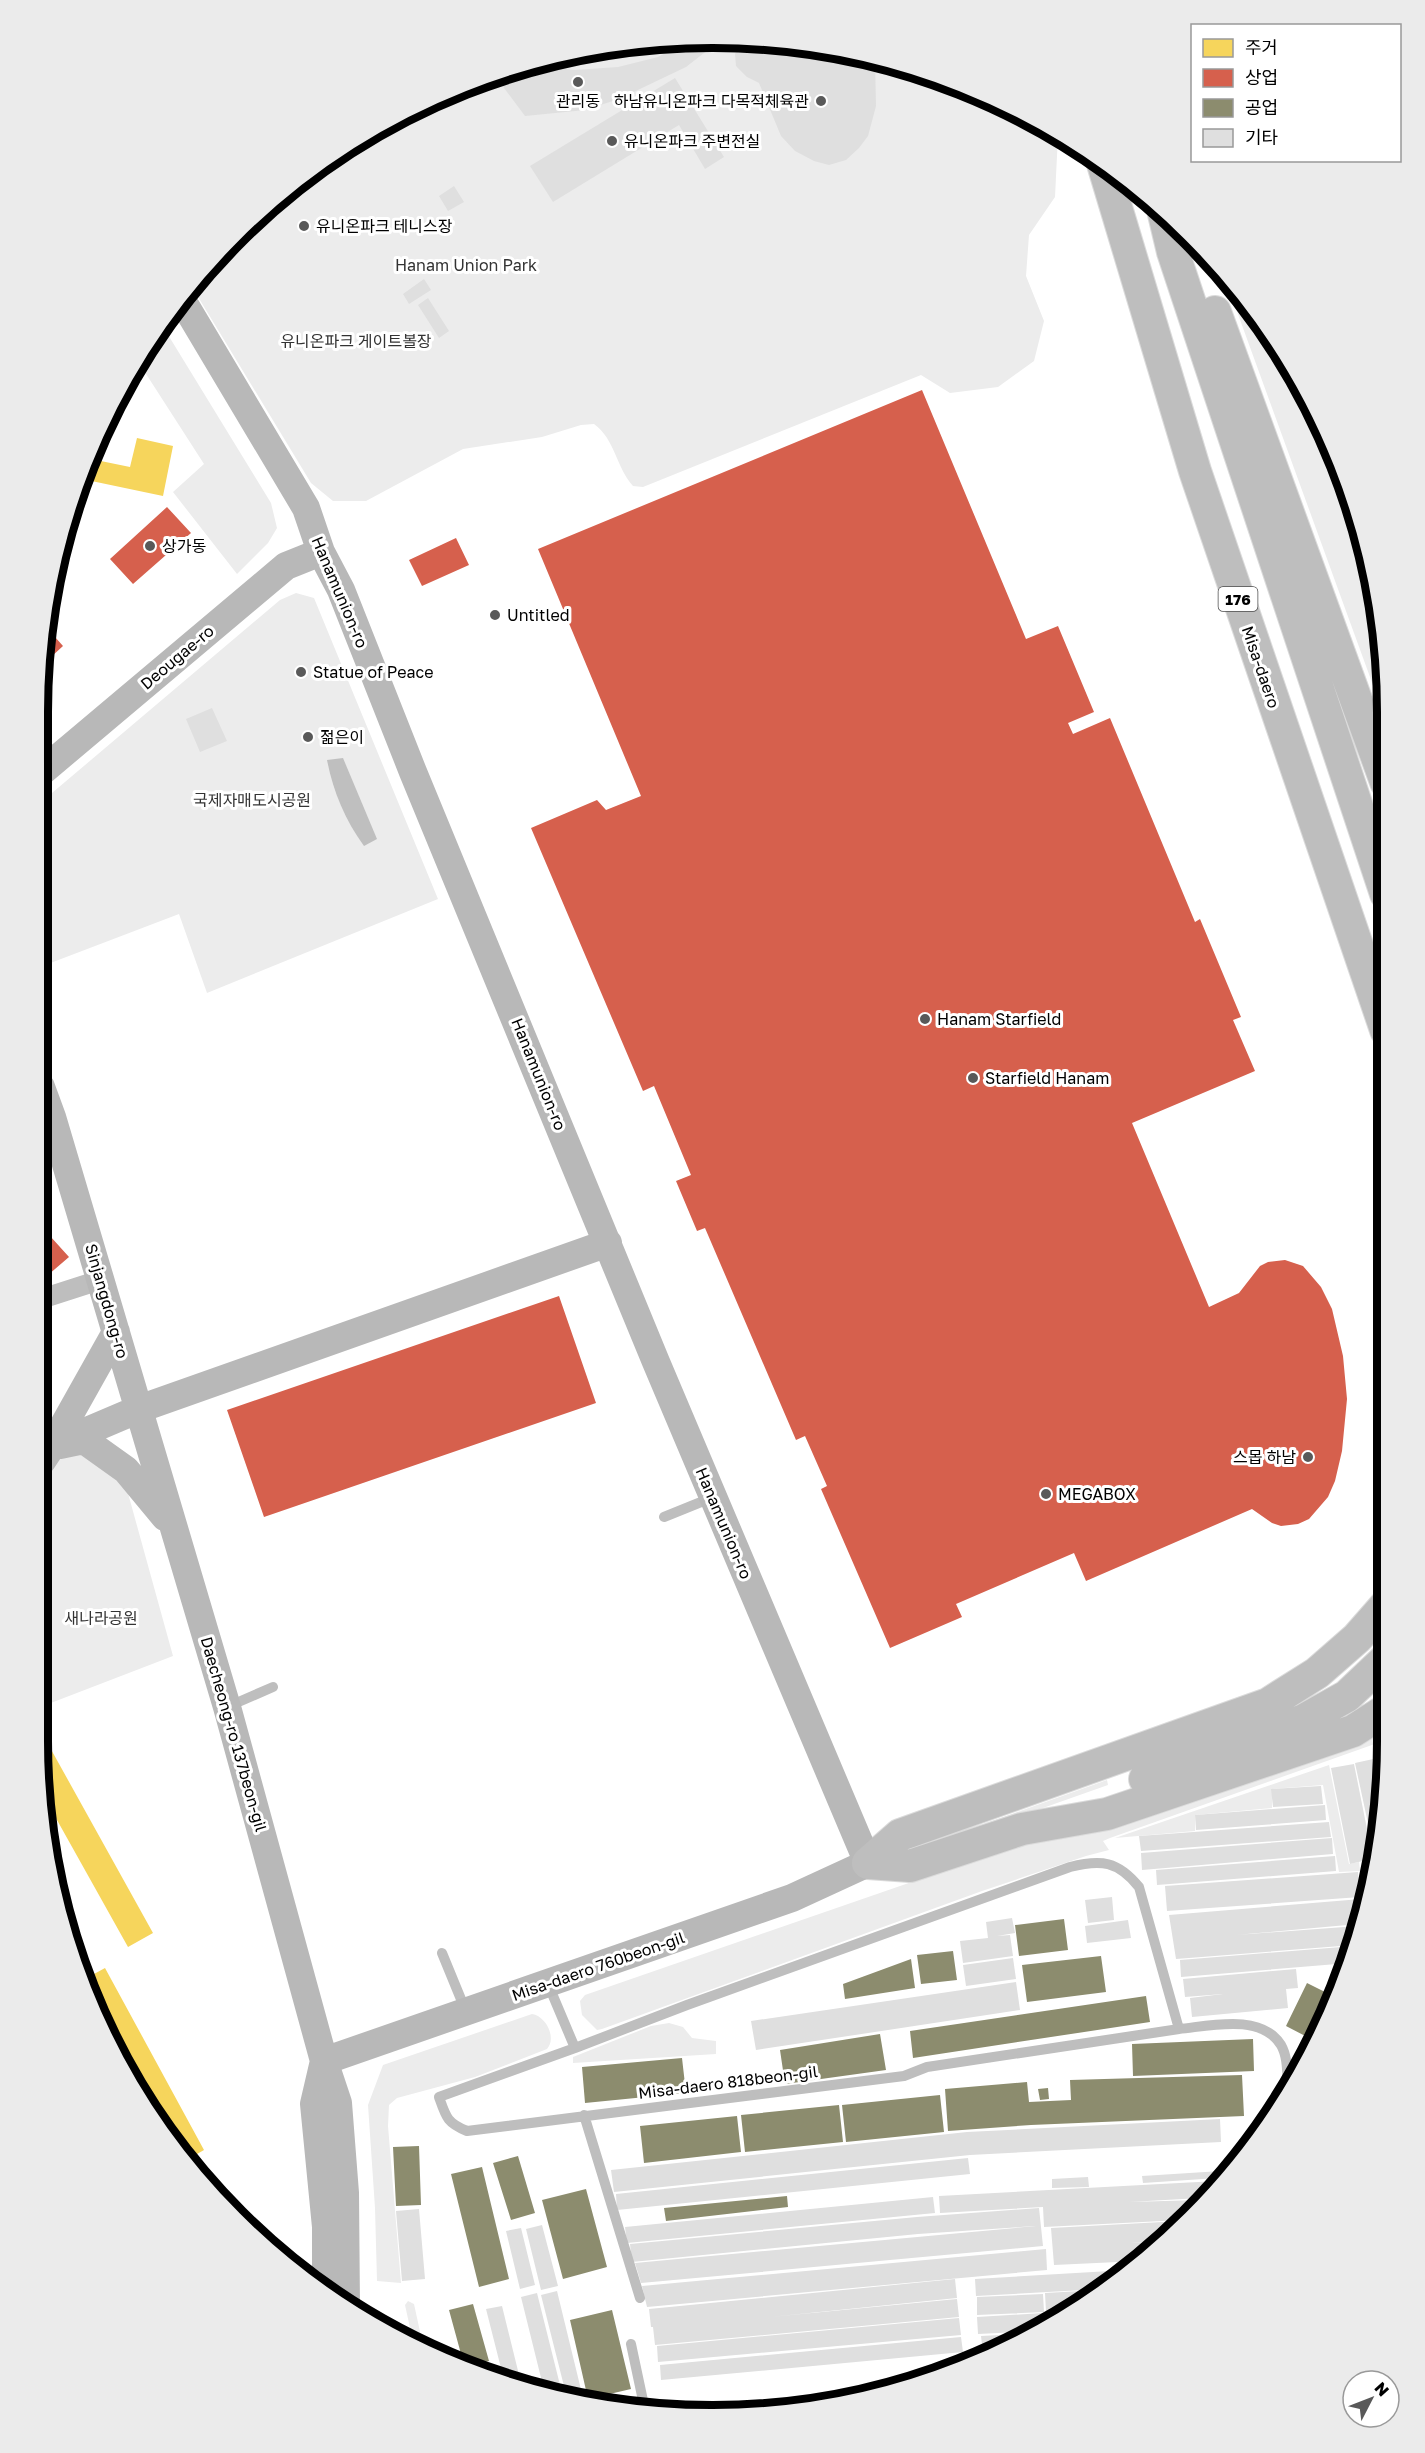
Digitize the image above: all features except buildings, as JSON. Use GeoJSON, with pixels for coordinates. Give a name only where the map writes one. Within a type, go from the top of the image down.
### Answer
{"type":"FeatureCollection","features":[{"type":"Feature","properties":{"kind":"main road","name":"Misa-daero"},"geometry":{"type":"LineString","coordinates":[[1107,178],[1195,471],[1377,1004]]}},
{"type":"Feature","properties":{"kind":"main road"},"geometry":{"type":"LineString","coordinates":[[1168,230],[1177,263],[1377,867]]}},
{"type":"Feature","properties":{"kind":"main road"},"geometry":{"type":"LineString","coordinates":[[1191,252],[1377,757]]}},
{"type":"Feature","properties":{"kind":"main road","name":"Hanamunion-ro"},"geometry":{"type":"LineString","coordinates":[[186,307],[306,508],[321,552],[341,590],[413,772],[713,1497],[868,1863]]}},
{"type":"Feature","properties":{"kind":"main road","name":"Deougae-ro"},"geometry":{"type":"LineString","coordinates":[[48,766],[286,566],[321,552]]}},
{"type":"Feature","properties":{"kind":"main road","name":"Sinjangdong-ro"},"geometry":{"type":"LineString","coordinates":[[48,1107],[138,1409]]}},
{"type":"Feature","properties":{"kind":"main road"},"geometry":{"type":"LineString","coordinates":[[48,1454],[138,1409],[608,1243]]}},
{"type":"Feature","properties":{"kind":"main road"},"geometry":{"type":"LineString","coordinates":[[48,1452],[116,1332]]}},
{"type":"Feature","properties":{"kind":"main road","name":"Daecheong-ro 137beon-gil"},"geometry":{"type":"LineString","coordinates":[[138,1409],[227,1707],[324,2061],[338,2103],[345,2193],[346,2295]]}},
{"type":"Feature","properties":{"kind":"main road"},"geometry":{"type":"LineString","coordinates":[[48,1454],[84,1440],[126,1470],[175,1530]]}},
{"type":"Feature","properties":{"kind":"main road"},"geometry":{"type":"LineString","coordinates":[[868,1863],[900,1835],[1268,1704],[1317,1673],[1357,1638],[1377,1615]]}},
{"type":"Feature","properties":{"kind":"main road"},"geometry":{"type":"LineString","coordinates":[[868,1863],[910,1866],[1022,1829],[1108,1793],[1304,1720],[1347,1696],[1377,1668]]}},
{"type":"Feature","properties":{"kind":"main road"},"geometry":{"type":"LineString","coordinates":[[1022,1829],[1107,1814],[1353,1731],[1377,1716]]}},
{"type":"Feature","properties":{"kind":"main road","name":"Misa-daero 760beon-gil"},"geometry":{"type":"LineString","coordinates":[[324,2061],[792,1898],[868,1863]]}},
{"type":"Feature","properties":{"kind":"main road","name":"Daecheong-ro 137beon-gil"},"geometry":{"type":"LineString","coordinates":[[324,2061],[314,2104],[326,2216],[326,2281]]}},
{"type":"Feature","properties":{"kind":"street"},"geometry":{"type":"LineString","coordinates":[[48,1297],[100,1280]]}},
{"type":"Feature","properties":{"kind":"lane"},"geometry":{"type":"LineString","coordinates":[[664,1517],[713,1497]]}},
{"type":"Feature","properties":{"kind":"lane"},"geometry":{"type":"LineString","coordinates":[[227,1707],[273,1687]]}},
{"type":"Feature","properties":{"kind":"lane","name":"Misa-daero 818beon-gil"},"geometry":{"type":"LineString","coordinates":[[1179,2029],[1139,1887],[1128,1873],[1112,1864],[1092,1861],[687,2005],[439,2097],[452,2125],[467,2131],[904,2076],[927,2067],[1179,2029],[1244,2024],[1267,2031],[1281,2046],[1287,2074]]}},
{"type":"Feature","properties":{"kind":"lane"},"geometry":{"type":"LineString","coordinates":[[442,1953],[467,2013]]}},
{"type":"Feature","properties":{"kind":"lane"},"geometry":{"type":"LineString","coordinates":[[548,1983],[575,2048]]}},
{"type":"Feature","properties":{"kind":"lane"},"geometry":{"type":"LineString","coordinates":[[584,2115],[640,2298]]}},
{"type":"Feature","properties":{"kind":"lane"},"geometry":{"type":"LineString","coordinates":[[631,2344],[643,2401]]}},
{"type":"Feature","properties":{"kind":"green space","name":"Hanam Union Park"},"geometry":{"type":"Polygon","coordinates":[[[669,49],[756,49],[842,61],[926,83],[1006,117],[1058,145],[1055,197],[1029,235],[1026,276],[1044,321],[1034,361],[998,387],[950,393],[921,375],[643,487],[633,486],[607,437],[594,424],[581,425],[542,437],[463,449],[366,501],[333,501],[311,483],[196,294],[243,243],[308,185],[380,137],[458,99],[499,83],[583,61],[669,49]]]}},
{"type":"Feature","properties":{"kind":"green space"},"geometry":{"type":"Polygon","coordinates":[[[1232,299],[1265,343],[1288,380],[1326,458],[1342,499],[1364,583],[1376,669],[1377,695],[1232,299]]]}},
{"type":"Feature","properties":{"kind":"green space"},"geometry":{"type":"Polygon","coordinates":[[[167,333],[271,503],[277,528],[268,543],[237,574],[173,492],[204,464],[143,370],[167,333]]]}},
{"type":"Feature","properties":{"kind":"green space","name":"국제자매도시공원"},"geometry":{"type":"Polygon","coordinates":[[[296,593],[314,598],[438,899],[207,993],[179,914],[48,964],[48,796],[280,600],[296,593]]]}},
{"type":"Feature","properties":{"kind":"green space","name":"새나라공원"},"geometry":{"type":"Polygon","coordinates":[[[72,1446],[118,1457],[173,1656],[48,1704],[48,1475],[72,1446]]]}},
{"type":"Feature","properties":{"kind":"green space"},"geometry":{"type":"Polygon","coordinates":[[[1377,1726],[1377,1743],[1103,1841],[1109,1850],[982,1891],[602,2029],[597,2030],[582,2015],[580,2001],[585,1995],[929,1876],[1377,1726]]]}},
{"type":"Feature","properties":{"kind":"green space"},"geometry":{"type":"Polygon","coordinates":[[[1329,1765],[1349,1864],[1359,1862],[1360,1871],[1339,1872],[1323,1785],[1272,1789],[1272,1808],[1195,1815],[1195,1831],[1115,1838],[1329,1765]]]}},
{"type":"Feature","properties":{"kind":"green space"},"geometry":{"type":"Polygon","coordinates":[[[1107,1780],[1108,1785],[941,1844],[917,1848],[1107,1780]]]}},
{"type":"Feature","properties":{"kind":"green space"},"geometry":{"type":"Polygon","coordinates":[[[532,2014],[546,2023],[551,2039],[547,2049],[475,2077],[397,2098],[389,2105],[388,2126],[401,2283],[377,2281],[368,2105],[383,2065],[532,2014]]]}},
{"type":"Feature","properties":{"kind":"green space"},"geometry":{"type":"Polygon","coordinates":[[[669,2023],[683,2027],[692,2038],[716,2041],[716,2054],[573,2063],[573,2057],[651,2026],[669,2023]]]}},
{"type":"Feature","properties":{"kind":"green space"},"geometry":{"type":"Polygon","coordinates":[[[408,2301],[414,2304],[421,2337],[411,2332],[405,2305],[408,2301]]]}},
{"type":"Feature","properties":{"kind":"shaded area"},"geometry":{"type":"Polygon","coordinates":[[[343,758],[377,839],[364,846],[336,794],[327,760],[343,758]]]}},
{"type":"Feature","properties":{"kind":"place","name":"관리동"},"geometry":{"type":"Point","coordinates":[578,82]}},
{"type":"Feature","properties":{"kind":"place","name":"하남유니온파크 다목적체육관"},"geometry":{"type":"Point","coordinates":[821,101]}},
{"type":"Feature","properties":{"kind":"place","name":"유니온파크 주변전실"},"geometry":{"type":"Point","coordinates":[612,141]}},
{"type":"Feature","properties":{"kind":"place","name":"유니온파크 테니스장"},"geometry":{"type":"Point","coordinates":[304,226]}},
{"type":"Feature","properties":{"kind":"place","name":"상가동"},"geometry":{"type":"Point","coordinates":[150,546]}},
{"type":"Feature","properties":{"kind":"place","name":"Untitled"},"geometry":{"type":"Point","coordinates":[495,615]}},
{"type":"Feature","properties":{"kind":"place","name":"Statue of Peace"},"geometry":{"type":"Point","coordinates":[301,672]}},
{"type":"Feature","properties":{"kind":"place","name":"젊은이"},"geometry":{"type":"Point","coordinates":[308,737]}},
{"type":"Feature","properties":{"kind":"place","name":"Hanam Starfield"},"geometry":{"type":"Point","coordinates":[925,1019]}},
{"type":"Feature","properties":{"kind":"place","name":"Starfield Hanam"},"geometry":{"type":"Point","coordinates":[973,1078]}},
{"type":"Feature","properties":{"kind":"place","name":"스몹 하남"},"geometry":{"type":"Point","coordinates":[1308,1457]}},
{"type":"Feature","properties":{"kind":"place","name":"MEGABOX"},"geometry":{"type":"Point","coordinates":[1046,1494]}},
{"type":"Feature","properties":{"kind":"park label","name":"유니온파크 게이트볼장"},"geometry":{"type":"Point","coordinates":[356,341]}}]}
